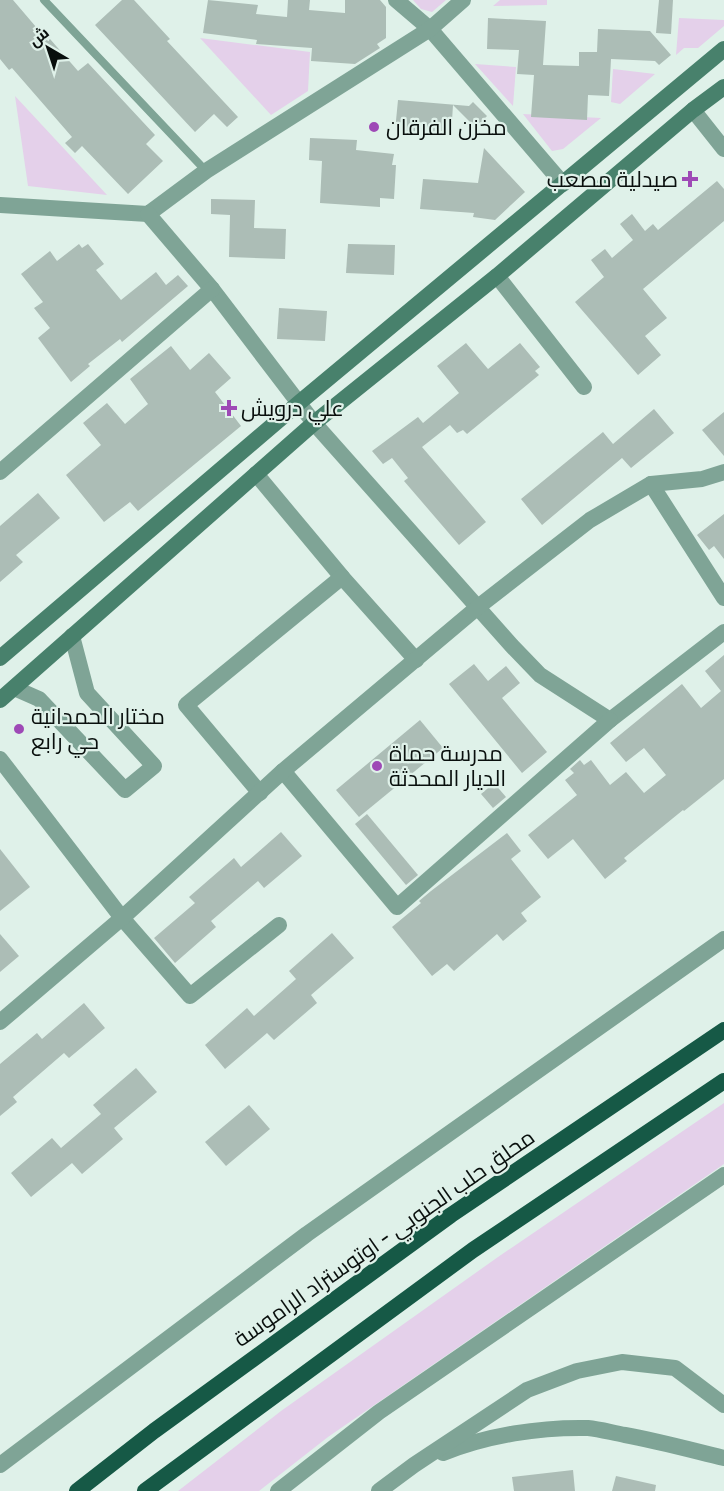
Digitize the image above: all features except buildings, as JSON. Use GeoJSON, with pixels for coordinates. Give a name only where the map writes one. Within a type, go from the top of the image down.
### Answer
{"type":"FeatureCollection","features":[{"type":"Feature","properties":{"kind":"highway","name":"محلق حلب الجنوبي - اوتوستراد الراموسة"},"geometry":{"type":"LineString","coordinates":[[77,1491],[154,1431],[451,1215],[724,1030]]}},
{"type":"Feature","properties":{"kind":"highway"},"geometry":{"type":"LineString","coordinates":[[145,1491],[473,1250],[724,1081]]}},
{"type":"Feature","properties":{"kind":"main road"},"geometry":{"type":"LineString","coordinates":[[0,658],[300,402],[724,49]]}},
{"type":"Feature","properties":{"kind":"main road"},"geometry":{"type":"LineString","coordinates":[[0,700],[314,423],[496,276],[693,110],[724,87]]}},
{"type":"Feature","properties":{"kind":"street"},"geometry":{"type":"LineString","coordinates":[[396,0],[430,28],[563,184]]}},
{"type":"Feature","properties":{"kind":"street"},"geometry":{"type":"LineString","coordinates":[[0,205],[148,214],[206,171],[430,28],[463,0]]}},
{"type":"Feature","properties":{"kind":"street"},"geometry":{"type":"LineString","coordinates":[[693,110],[724,149]]}},
{"type":"Feature","properties":{"kind":"street"},"geometry":{"type":"LineString","coordinates":[[148,214],[212,289],[314,423],[540,675],[610,720]]}},
{"type":"Feature","properties":{"kind":"street"},"geometry":{"type":"LineString","coordinates":[[496,276],[584,387]]}},
{"type":"Feature","properties":{"kind":"street"},"geometry":{"type":"LineString","coordinates":[[0,472],[212,289]]}},
{"type":"Feature","properties":{"kind":"street"},"geometry":{"type":"LineString","coordinates":[[0,1022],[122,918],[283,771],[478,607],[590,520],[651,484],[702,479],[724,471]]}},
{"type":"Feature","properties":{"kind":"street"},"geometry":{"type":"LineString","coordinates":[[256,474],[342,577],[416,660]]}},
{"type":"Feature","properties":{"kind":"street"},"geometry":{"type":"LineString","coordinates":[[651,484],[724,598]]}},
{"type":"Feature","properties":{"kind":"street"},"geometry":{"type":"LineString","coordinates":[[260,793],[186,705],[342,577]]}},
{"type":"Feature","properties":{"kind":"street"},"geometry":{"type":"LineString","coordinates":[[283,771],[397,907],[610,720],[724,632]]}},
{"type":"Feature","properties":{"kind":"street"},"geometry":{"type":"LineString","coordinates":[[14,688],[39,699],[125,790],[154,766],[87,693],[72,636]]}},
{"type":"Feature","properties":{"kind":"street"},"geometry":{"type":"LineString","coordinates":[[0,759],[122,918],[190,996],[279,925]]}},
{"type":"Feature","properties":{"kind":"street"},"geometry":{"type":"LineString","coordinates":[[0,1465],[307,1234],[724,939]]}},
{"type":"Feature","properties":{"kind":"street"},"geometry":{"type":"LineString","coordinates":[[278,1491],[379,1412],[724,1175]]}},
{"type":"Feature","properties":{"kind":"street"},"geometry":{"type":"LineString","coordinates":[[379,1491],[527,1390],[577,1371],[622,1362],[675,1368],[724,1406]]}},
{"type":"Feature","properties":{"kind":"street"},"geometry":{"type":"LineString","coordinates":[[414,1465],[459,1447],[515,1433],[590,1428],[663,1442],[724,1458]]}},
{"type":"Feature","properties":{"kind":"lane"},"geometry":{"type":"LineString","coordinates":[[44,0],[206,171]]}},
{"type":"Feature","properties":{"kind":"shaded area"},"geometry":{"type":"Polygon","coordinates":[[[413,0],[446,0],[432,12],[421,9],[413,0]]]}},
{"type":"Feature","properties":{"kind":"shaded area"},"geometry":{"type":"Polygon","coordinates":[[[500,0],[547,0],[547,5],[493,6],[500,0]]]}},
{"type":"Feature","properties":{"kind":"shaded area"},"geometry":{"type":"Polygon","coordinates":[[[679,18],[724,20],[724,26],[698,48],[684,48],[676,55],[679,18]]]}},
{"type":"Feature","properties":{"kind":"shaded area"},"geometry":{"type":"Polygon","coordinates":[[[200,38],[310,52],[308,91],[271,115],[200,38]]]}},
{"type":"Feature","properties":{"kind":"shaded area"},"geometry":{"type":"Polygon","coordinates":[[[475,64],[516,67],[513,106],[475,64]]]}},
{"type":"Feature","properties":{"kind":"shaded area"},"geometry":{"type":"Polygon","coordinates":[[[613,69],[655,74],[620,104],[611,102],[613,69]]]}},
{"type":"Feature","properties":{"kind":"shaded area"},"geometry":{"type":"Polygon","coordinates":[[[15,96],[107,195],[28,186],[15,96]]]}},
{"type":"Feature","properties":{"kind":"shaded area"},"geometry":{"type":"Polygon","coordinates":[[[523,114],[601,118],[563,149],[552,151],[523,114]]]}},
{"type":"Feature","properties":{"kind":"shaded area"},"geometry":{"type":"Polygon","coordinates":[[[724,1103],[724,1164],[328,1437],[259,1491],[178,1491],[281,1411],[498,1257],[724,1103]]]}},
{"type":"Feature","properties":{"kind":"place","name":"مخزن الفرقان"},"geometry":{"type":"Point","coordinates":[374,127]}},
{"type":"Feature","properties":{"kind":"place","name":"صيدلية مصعب"},"geometry":{"type":"Point","coordinates":[690,179]}},
{"type":"Feature","properties":{"kind":"place","name":"علي درويش"},"geometry":{"type":"Point","coordinates":[229,408]}},
{"type":"Feature","properties":{"kind":"place","name":"مختار الحمدانية حي رابع"},"geometry":{"type":"Point","coordinates":[19,729]}},
{"type":"Feature","properties":{"kind":"place","name":"مدرسة حماة الديار المحدثة"},"geometry":{"type":"Point","coordinates":[377,766]}}]}
